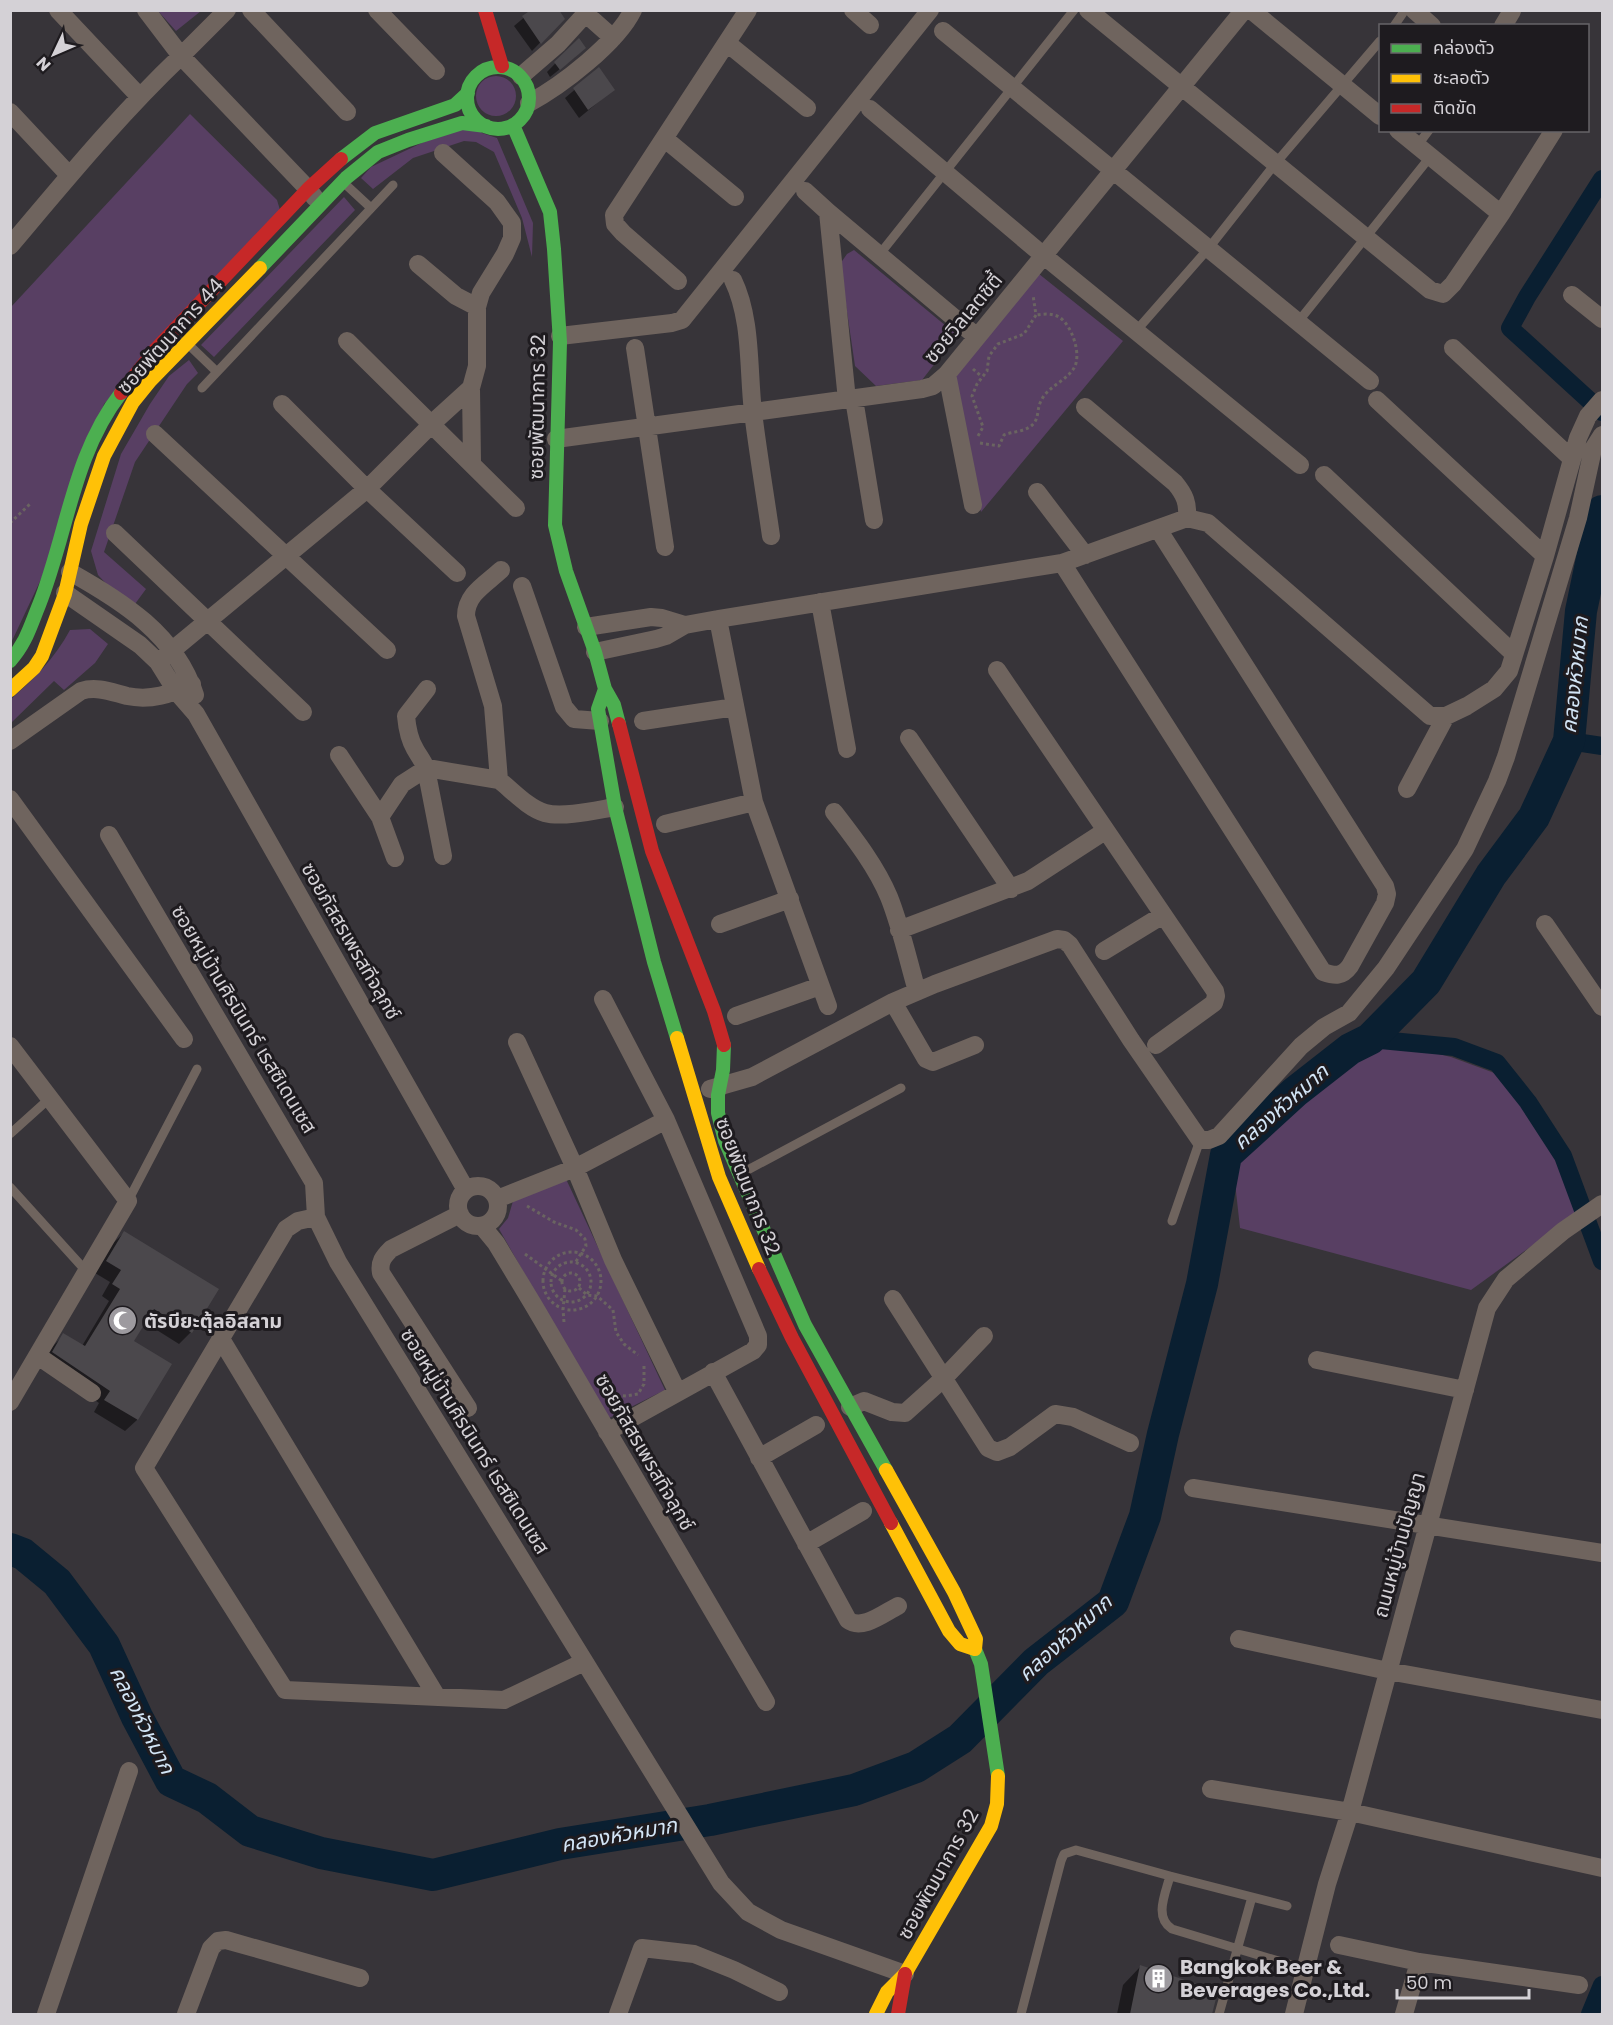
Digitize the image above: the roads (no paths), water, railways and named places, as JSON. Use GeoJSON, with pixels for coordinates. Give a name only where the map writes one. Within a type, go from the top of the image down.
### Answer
{"type":"FeatureCollection","features":[{"type":"Feature","properties":{"kind":"street"},"geometry":{"type":"LineString","coordinates":[[58,10],[139,96]]}},
{"type":"Feature","properties":{"kind":"street"},"geometry":{"type":"LineString","coordinates":[[146,10],[181,56],[308,189],[320,205]]}},
{"type":"Feature","properties":{"kind":"street"},"geometry":{"type":"LineString","coordinates":[[11,245],[139,96],[227,10]]}},
{"type":"Feature","properties":{"kind":"street"},"geometry":{"type":"LineString","coordinates":[[251,10],[347,112]]}},
{"type":"Feature","properties":{"kind":"street"},"geometry":{"type":"LineString","coordinates":[[378,10],[436,71]]}},
{"type":"Feature","properties":{"kind":"street"},"geometry":{"type":"LineString","coordinates":[[485,10],[502,66]]}},
{"type":"Feature","properties":{"kind":"street"},"geometry":{"type":"LineString","coordinates":[[529,103],[557,86],[613,38],[633,10]]}},
{"type":"Feature","properties":{"kind":"street"},"geometry":{"type":"LineString","coordinates":[[678,281],[623,233],[615,224],[614,215],[748,10]]}},
{"type":"Feature","properties":{"kind":"street"},"geometry":{"type":"LineString","coordinates":[[853,10],[870,25]]}},
{"type":"Feature","properties":{"kind":"street"},"geometry":{"type":"LineString","coordinates":[[560,336],[660,325],[682,320],[930,10]]}},
{"type":"Feature","properties":{"kind":"street"},"geometry":{"type":"LineString","coordinates":[[1088,10],[1430,290],[1443,294],[1453,284],[1501,214],[1553,132]]}},
{"type":"Feature","properties":{"kind":"street","name":"ซอยวิลเลตซิตี้"},"geometry":{"type":"LineString","coordinates":[[556,439],[933,386],[977,337],[1244,10]]}},
{"type":"Feature","properties":{"kind":"street"},"geometry":{"type":"LineString","coordinates":[[1251,10],[1379,115]]}},
{"type":"Feature","properties":{"kind":"street"},"geometry":{"type":"LineString","coordinates":[[1414,10],[1430,24]]}},
{"type":"Feature","properties":{"kind":"street"},"geometry":{"type":"LineString","coordinates":[[1504,24],[1512,11]]}},
{"type":"Feature","properties":{"kind":"street"},"geometry":{"type":"LineString","coordinates":[[520,76],[558,44],[588,12],[613,38]]}},
{"type":"Feature","properties":{"kind":"street"},"geometry":{"type":"LineString","coordinates":[[943,31],[1370,381]]}},
{"type":"Feature","properties":{"kind":"street"},"geometry":{"type":"LineString","coordinates":[[727,44],[807,108]]}},
{"type":"Feature","properties":{"kind":"street"},"geometry":{"type":"LineString","coordinates":[[502,66],[520,76],[529,93],[529,103],[521,120],[503,129],[486,126],[474,118],[469,109],[468,93],[477,74],[484,69],[502,66]]}},
{"type":"Feature","properties":{"kind":"street","name":"ซอยพัฒนาการ 44"},"geometry":{"type":"LineString","coordinates":[[10,690],[34,668],[42,656],[65,593],[62,569],[81,469],[94,434],[111,406],[155,350],[339,159],[375,134],[455,105],[468,93]]}},
{"type":"Feature","properties":{"kind":"street"},"geometry":{"type":"LineString","coordinates":[[870,108],[944,171],[1038,262],[1136,331],[1300,465]]}},
{"type":"Feature","properties":{"kind":"street"},"geometry":{"type":"LineString","coordinates":[[10,112],[69,175]]}},
{"type":"Feature","properties":{"kind":"street","name":"ซอยพัฒนาการ 44"},"geometry":{"type":"LineString","coordinates":[[10,661],[23,646],[47,585],[62,569],[81,524],[104,456],[133,402],[150,381],[343,181],[378,152],[462,123],[486,126]]}},
{"type":"Feature","properties":{"kind":"street","name":"ซอยพัฒนาการ 32"},"geometry":{"type":"LineString","coordinates":[[513,125],[550,212],[560,336],[555,525],[566,571],[595,652],[605,689],[614,705],[652,851],[724,1042],[718,1113],[725,1141],[804,1325],[954,1592],[976,1639],[975,1649],[981,1664],[998,1779],[997,1804],[991,1826],[942,1914],[905,1974],[887,1992],[876,2014]]}},
{"type":"Feature","properties":{"kind":"street"},"geometry":{"type":"LineString","coordinates":[[1400,132],[1501,214]]}},
{"type":"Feature","properties":{"kind":"street"},"geometry":{"type":"LineString","coordinates":[[665,139],[735,196]]}},
{"type":"Feature","properties":{"kind":"street"},"geometry":{"type":"LineString","coordinates":[[443,153],[497,202],[512,223],[512,238],[481,293],[477,307],[477,366],[471,388],[472,462]]}},
{"type":"Feature","properties":{"kind":"street"},"geometry":{"type":"LineString","coordinates":[[805,191],[977,337]]}},
{"type":"Feature","properties":{"kind":"street"},"geometry":{"type":"LineString","coordinates":[[828,212],[851,399],[874,520]]}},
{"type":"Feature","properties":{"kind":"street"},"geometry":{"type":"LineString","coordinates":[[418,264],[456,296],[477,307]]}},
{"type":"Feature","properties":{"kind":"street"},"geometry":{"type":"LineString","coordinates":[[733,279],[740,294],[744,315],[753,412],[771,536]]}},
{"type":"Feature","properties":{"kind":"street"},"geometry":{"type":"LineString","coordinates":[[1572,296],[1602,320]]}},
{"type":"Feature","properties":{"kind":"street"},"geometry":{"type":"LineString","coordinates":[[347,341],[516,508]]}},
{"type":"Feature","properties":{"kind":"street"},"geometry":{"type":"LineString","coordinates":[[635,348],[665,547]]}},
{"type":"Feature","properties":{"kind":"street"},"geometry":{"type":"LineString","coordinates":[[1453,348],[1571,458]]}},
{"type":"Feature","properties":{"kind":"street"},"geometry":{"type":"LineString","coordinates":[[946,374],[973,505]]}},
{"type":"Feature","properties":{"kind":"street"},"geometry":{"type":"LineString","coordinates":[[165,656],[367,489],[471,388]]}},
{"type":"Feature","properties":{"kind":"street"},"geometry":{"type":"LineString","coordinates":[[1377,400],[1545,556]]}},
{"type":"Feature","properties":{"kind":"street"},"geometry":{"type":"LineString","coordinates":[[595,652],[656,639],[686,625],[1062,563],[1187,518],[1208,523],[1430,716],[1446,716],[1494,689],[1509,671],[1545,556],[1571,458],[1588,416],[1602,400]]}},
{"type":"Feature","properties":{"kind":"street"},"geometry":{"type":"LineString","coordinates":[[282,404],[367,489],[457,573]]}},
{"type":"Feature","properties":{"kind":"street"},"geometry":{"type":"LineString","coordinates":[[1085,407],[1175,483],[1184,494],[1188,504],[1187,518]]}},
{"type":"Feature","properties":{"kind":"street"},"geometry":{"type":"LineString","coordinates":[[155,434],[387,650]]}},
{"type":"Feature","properties":{"kind":"street"},"geometry":{"type":"LineString","coordinates":[[694,1095],[752,1077],[917,991],[1057,939],[1064,940],[1070,945],[1131,1040],[1200,1140],[1209,1140],[1219,1136],[1301,1046],[1324,1027],[1349,1013],[1395,954],[1465,849],[1506,757],[1578,518],[1593,449],[1602,435]]}},
{"type":"Feature","properties":{"kind":"street"},"geometry":{"type":"LineString","coordinates":[[1324,475],[1514,654]]}},
{"type":"Feature","properties":{"kind":"street"},"geometry":{"type":"LineString","coordinates":[[1037,492],[1085,555]]}},
{"type":"Feature","properties":{"kind":"street"},"geometry":{"type":"LineString","coordinates":[[1062,563],[1323,972],[1340,975],[1350,966],[1385,903],[1387,894],[1385,886],[1158,529]]}},
{"type":"Feature","properties":{"kind":"street"},"geometry":{"type":"LineString","coordinates":[[115,533],[303,712]]}},
{"type":"Feature","properties":{"kind":"street","name":"ซอยภัสสรเพรสทีจลุกซ์"},"geometry":{"type":"LineString","coordinates":[[62,569],[132,610],[165,656],[466,1190]]}},
{"type":"Feature","properties":{"kind":"street"},"geometry":{"type":"LineString","coordinates":[[499,780],[493,706],[466,616],[466,605],[472,596],[501,570]]}},
{"type":"Feature","properties":{"kind":"street"},"geometry":{"type":"LineString","coordinates":[[47,585],[65,593]]}},
{"type":"Feature","properties":{"kind":"street"},"geometry":{"type":"LineString","coordinates":[[522,586],[564,707],[574,719],[600,722]]}},
{"type":"Feature","properties":{"kind":"street","name":"ซอยภัสสรเพรสทีจลุกซ์"},"geometry":{"type":"LineString","coordinates":[[65,593],[140,645],[165,656]]}},
{"type":"Feature","properties":{"kind":"street"},"geometry":{"type":"LineString","coordinates":[[820,602],[847,749]]}},
{"type":"Feature","properties":{"kind":"street"},"geometry":{"type":"LineString","coordinates":[[586,627],[651,616],[686,625]]}},
{"type":"Feature","properties":{"kind":"street"},"geometry":{"type":"LineString","coordinates":[[718,619],[753,802],[828,1006]]}},
{"type":"Feature","properties":{"kind":"street"},"geometry":{"type":"LineString","coordinates":[[997,670],[1215,991],[1214,1003],[1156,1045]]}},
{"type":"Feature","properties":{"kind":"street"},"geometry":{"type":"LineString","coordinates":[[10,741],[81,691],[90,688],[145,698],[170,694],[184,688]]}},
{"type":"Feature","properties":{"kind":"street"},"geometry":{"type":"LineString","coordinates":[[427,689],[406,716],[407,727],[414,747],[428,768],[428,779],[443,856]]}},
{"type":"Feature","properties":{"kind":"street","name":"ซอยพัฒนาการ 32"},"geometry":{"type":"LineString","coordinates":[[605,689],[598,709],[615,807],[654,962],[719,1177],[744,1238],[792,1338],[949,1631],[960,1644],[975,1649]]}},
{"type":"Feature","properties":{"kind":"street"},"geometry":{"type":"LineString","coordinates":[[643,721],[735,707]]}},
{"type":"Feature","properties":{"kind":"street"},"geometry":{"type":"LineString","coordinates":[[1407,789],[1446,716]]}},
{"type":"Feature","properties":{"kind":"street"},"geometry":{"type":"LineString","coordinates":[[909,738],[1011,889]]}},
{"type":"Feature","properties":{"kind":"street"},"geometry":{"type":"LineString","coordinates":[[339,755],[380,817],[395,858]]}},
{"type":"Feature","properties":{"kind":"street"},"geometry":{"type":"LineString","coordinates":[[380,817],[402,784],[428,768],[499,780],[530,805],[546,813],[585,812],[615,807]]}},
{"type":"Feature","properties":{"kind":"street"},"geometry":{"type":"LineString","coordinates":[[10,799],[184,1039]]}},
{"type":"Feature","properties":{"kind":"street"},"geometry":{"type":"LineString","coordinates":[[665,824],[753,802]]}},
{"type":"Feature","properties":{"kind":"street"},"geometry":{"type":"LineString","coordinates":[[834,812],[856,841],[883,884],[917,991]]}},
{"type":"Feature","properties":{"kind":"street"},"geometry":{"type":"LineString","coordinates":[[899,930],[1011,889],[1036,877],[1105,831]]}},
{"type":"Feature","properties":{"kind":"street","name":"ซอยหมู่บ้านศิรนินทร์ เรสซิเดนเซส"},"geometry":{"type":"LineString","coordinates":[[108,835],[314,1183],[316,1217],[338,1262],[721,1883],[748,1911],[781,1930],[905,1974]]}},
{"type":"Feature","properties":{"kind":"street"},"geometry":{"type":"LineString","coordinates":[[720,924],[790,899]]}},
{"type":"Feature","properties":{"kind":"street"},"geometry":{"type":"LineString","coordinates":[[1104,951],[1162,915]]}},
{"type":"Feature","properties":{"kind":"street"},"geometry":{"type":"LineString","coordinates":[[1545,924],[1602,1007]]}},
{"type":"Feature","properties":{"kind":"street"},"geometry":{"type":"LineString","coordinates":[[736,1016],[820,986]]}},
{"type":"Feature","properties":{"kind":"street"},"geometry":{"type":"LineString","coordinates":[[603,999],[666,1120],[758,1336],[758,1345],[753,1351],[607,1432]]}},
{"type":"Feature","properties":{"kind":"street"},"geometry":{"type":"LineString","coordinates":[[893,1002],[926,1059],[933,1062],[975,1045]]}},
{"type":"Feature","properties":{"kind":"street"},"geometry":{"type":"LineString","coordinates":[[517,1042],[613,1260],[677,1392]]}},
{"type":"Feature","properties":{"kind":"street"},"geometry":{"type":"LineString","coordinates":[[10,1046],[128,1201],[10,1402]]}},
{"type":"Feature","properties":{"kind":"street"},"geometry":{"type":"LineString","coordinates":[[482,1226],[496,1216],[498,1204],[505,1196],[574,1168],[666,1120]]}},
{"type":"Feature","properties":{"kind":"street"},"geometry":{"type":"LineString","coordinates":[[468,1408],[381,1273],[380,1265],[383,1257],[391,1249],[460,1214],[459,1201],[466,1190],[472,1187],[484,1187],[505,1196]]}},
{"type":"Feature","properties":{"kind":"street","name":"ถนนหมู่บ้านปัญญา"},"geometry":{"type":"LineString","coordinates":[[1294,2014],[1327,1884],[1350,1812],[1487,1308],[1506,1279],[1563,1231],[1602,1204]]}},
{"type":"Feature","properties":{"kind":"street","name":"ซอยภัสสรเพรสทีจลุกซ์"},"geometry":{"type":"LineString","coordinates":[[460,1214],[468,1224],[482,1226],[496,1243],[766,1702]]}},
{"type":"Feature","properties":{"kind":"street"},"geometry":{"type":"LineString","coordinates":[[316,1217],[298,1221],[286,1229],[144,1468],[285,1690],[504,1700],[584,1662]]}},
{"type":"Feature","properties":{"kind":"street"},"geometry":{"type":"LineString","coordinates":[[893,1299],[988,1448],[998,1452],[1010,1447],[1055,1414],[1073,1417],[1130,1443]]}},
{"type":"Feature","properties":{"kind":"street"},"geometry":{"type":"LineString","coordinates":[[850,1407],[864,1401],[892,1412],[905,1413],[944,1378],[984,1336]]}},
{"type":"Feature","properties":{"kind":"street"},"geometry":{"type":"LineString","coordinates":[[220,1339],[437,1697]]}},
{"type":"Feature","properties":{"kind":"street"},"geometry":{"type":"LineString","coordinates":[[38,1356],[92,1393]]}},
{"type":"Feature","properties":{"kind":"street"},"geometry":{"type":"LineString","coordinates":[[1317,1360],[1465,1390]]}},
{"type":"Feature","properties":{"kind":"street"},"geometry":{"type":"LineString","coordinates":[[713,1372],[842,1611],[853,1624],[861,1624],[898,1606]]}},
{"type":"Feature","properties":{"kind":"street"},"geometry":{"type":"LineString","coordinates":[[759,1458],[816,1425]]}},
{"type":"Feature","properties":{"kind":"street"},"geometry":{"type":"LineString","coordinates":[[1193,1488],[1602,1553]]}},
{"type":"Feature","properties":{"kind":"street"},"geometry":{"type":"LineString","coordinates":[[806,1544],[863,1511]]}},
{"type":"Feature","properties":{"kind":"street"},"geometry":{"type":"LineString","coordinates":[[1239,1639],[1388,1671],[1602,1710]]}},
{"type":"Feature","properties":{"kind":"street"},"geometry":{"type":"LineString","coordinates":[[46,2014],[129,1771]]}},
{"type":"Feature","properties":{"kind":"street"},"geometry":{"type":"LineString","coordinates":[[1211,1789],[1350,1812],[1602,1868]]}},
{"type":"Feature","properties":{"kind":"street"},"geometry":{"type":"LineString","coordinates":[[186,2014],[211,1948],[218,1941],[226,1940],[360,1978]]}},
{"type":"Feature","properties":{"kind":"street"},"geometry":{"type":"LineString","coordinates":[[1339,1945],[1419,1962],[1579,1985]]}},
{"type":"Feature","properties":{"kind":"street"},"geometry":{"type":"LineString","coordinates":[[618,2014],[642,1948],[694,1954],[779,1992]]}},
{"type":"Feature","properties":{"kind":"street"},"geometry":{"type":"LineString","coordinates":[[1404,2014],[1419,1962]]}},
{"type":"Feature","properties":{"kind":"street","name":"ซอยพัฒนาการ 32"},"geometry":{"type":"LineString","coordinates":[[898,2014],[905,1974]]}},
{"type":"Feature","properties":{"kind":"lane"},"geometry":{"type":"LineString","coordinates":[[879,255],[1074,10]]}},
{"type":"Feature","properties":{"kind":"lane"},"geometry":{"type":"LineString","coordinates":[[1396,24],[1406,10]]}},
{"type":"Feature","properties":{"kind":"lane"},"geometry":{"type":"LineString","coordinates":[[1136,331],[1209,249],[1275,164],[1379,42]]}},
{"type":"Feature","properties":{"kind":"lane"},"geometry":{"type":"LineString","coordinates":[[1298,322],[1365,237],[1424,151],[1429,132]]}},
{"type":"Feature","properties":{"kind":"lane"},"geometry":{"type":"LineString","coordinates":[[343,181],[371,208]]}},
{"type":"Feature","properties":{"kind":"lane"},"geometry":{"type":"LineString","coordinates":[[202,388],[393,185]]}},
{"type":"Feature","properties":{"kind":"lane"},"geometry":{"type":"LineString","coordinates":[[188,344],[217,372]]}},
{"type":"Feature","properties":{"kind":"lane"},"geometry":{"type":"LineString","coordinates":[[128,1201],[197,1069]]}},
{"type":"Feature","properties":{"kind":"lane"},"geometry":{"type":"LineString","coordinates":[[738,1174],[901,1088]]}},
{"type":"Feature","properties":{"kind":"lane"},"geometry":{"type":"LineString","coordinates":[[10,1134],[50,1098]]}},
{"type":"Feature","properties":{"kind":"lane"},"geometry":{"type":"LineString","coordinates":[[1172,1221],[1200,1140]]}},
{"type":"Feature","properties":{"kind":"lane"},"geometry":{"type":"LineString","coordinates":[[10,1187],[86,1271]]}},
{"type":"Feature","properties":{"kind":"lane"},"geometry":{"type":"LineString","coordinates":[[1021,2014],[1060,1861],[1064,1854],[1076,1850],[1287,1906]]}},
{"type":"Feature","properties":{"kind":"lane"},"geometry":{"type":"LineString","coordinates":[[1170,1876],[1161,1915],[1165,1924],[1172,1929],[1305,1969]]}},
{"type":"Feature","properties":{"kind":"lane"},"geometry":{"type":"LineString","coordinates":[[1219,2014],[1252,1897]]}},
{"type":"Feature","properties":{"kind":"waterway"},"geometry":{"type":"LineString","coordinates":[[1602,179],[1527,297],[1510,328],[1602,412]]}},
{"type":"Feature","properties":{"kind":"waterway","name":"คลองหัวหมาก"},"geometry":{"type":"LineString","coordinates":[[10,1549],[23,1554],[57,1582],[104,1645],[137,1717],[171,1781],[207,1798],[250,1831],[321,1853],[433,1875],[560,1844],[710,1820],[854,1790],[916,1767],[960,1739],[1036,1662],[1113,1602],[1145,1516],[1163,1434],[1202,1284],[1226,1155],[1295,1092],[1350,1049],[1370,1039],[1426,982],[1491,875],[1534,817],[1569,741],[1581,611],[1602,511]]}},
{"type":"Feature","properties":{"kind":"waterway"},"geometry":{"type":"LineString","coordinates":[[1569,741],[1602,746]]}},
{"type":"Feature","properties":{"kind":"waterway"},"geometry":{"type":"LineString","coordinates":[[1370,1039],[1454,1047],[1497,1063],[1528,1102],[1563,1156],[1602,1261]]}},
{"type":"Feature","properties":{"kind":"waterway"},"geometry":{"type":"LineString","coordinates":[[1590,2014],[1602,1985]]}},
{"type":"Feature","properties":{"kind":"place","name":"ตัรบียะตุ้ลอิสลาม"},"geometry":{"type":"Point","coordinates":[123,1321]}},
{"type":"Feature","properties":{"kind":"place","name":"Bangkok Beer & Beverages Co.,Ltd."},"geometry":{"type":"Point","coordinates":[1159,1979]}}]}
